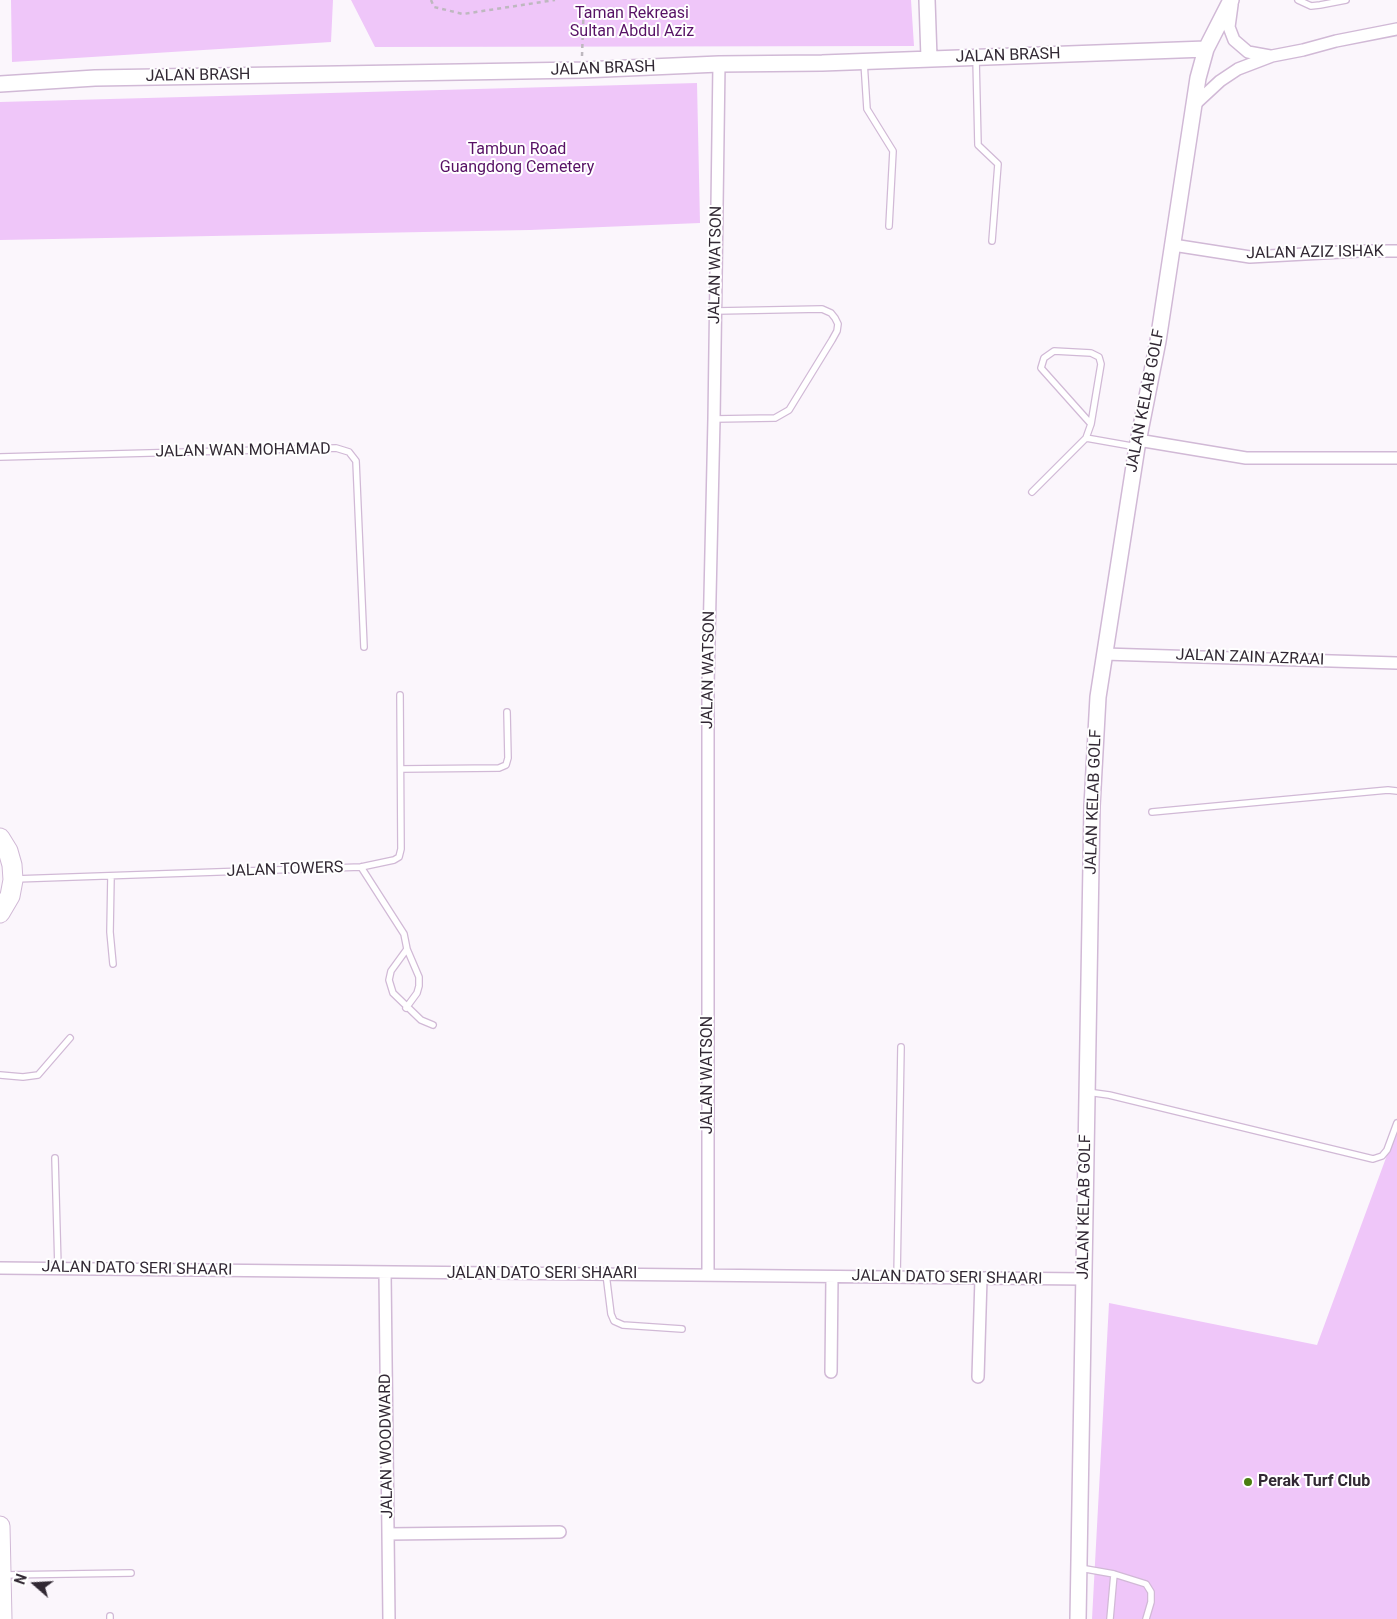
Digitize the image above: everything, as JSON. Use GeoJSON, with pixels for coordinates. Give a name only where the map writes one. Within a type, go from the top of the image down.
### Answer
{"type":"FeatureCollection","features":[{"type":"Feature","properties":{"kind":"main road"},"geometry":{"type":"LineString","coordinates":[[0,838],[8,851],[12,865],[13,880],[10,896],[1,913]]}},
{"type":"Feature","properties":{"kind":"main road"},"geometry":{"type":"LineString","coordinates":[[0,1526],[2,1619]]}},
{"type":"Feature","properties":{"kind":"street"},"geometry":{"type":"LineString","coordinates":[[927,0],[929,58]]}},
{"type":"Feature","properties":{"kind":"street"},"geometry":{"type":"LineString","coordinates":[[1232,0],[1229,26],[1234,40],[1248,52],[1272,56]]}},
{"type":"Feature","properties":{"kind":"street","name":"JALAN KELAB GOLF"},"geometry":{"type":"LineString","coordinates":[[1078,1619],[1092,806],[1098,698],[1137,443],[1158,341],[1198,78],[1206,49],[1232,0]]}},
{"type":"Feature","properties":{"kind":"street"},"geometry":{"type":"LineString","coordinates":[[1193,106],[1220,81],[1238,69],[1272,56],[1336,41],[1397,30]]}},
{"type":"Feature","properties":{"kind":"street","name":"JALAN BRASH"},"geometry":{"type":"LineString","coordinates":[[0,84],[105,78],[582,70],[719,64],[864,62],[929,58],[976,58],[1206,49]]}},
{"type":"Feature","properties":{"kind":"street","name":"JALAN WATSON"},"geometry":{"type":"LineString","coordinates":[[708,1275],[708,685],[719,64]]}},
{"type":"Feature","properties":{"kind":"street","name":"JALAN AZIZ ISHAK"},"geometry":{"type":"LineString","coordinates":[[1173,245],[1250,257],[1360,251],[1397,252]]}},
{"type":"Feature","properties":{"kind":"street"},"geometry":{"type":"LineString","coordinates":[[1137,443],[1246,458],[1397,458]]}},
{"type":"Feature","properties":{"kind":"street","name":"JALAN ZAIN AZRAAI"},"geometry":{"type":"LineString","coordinates":[[1104,654],[1397,663]]}},
{"type":"Feature","properties":{"kind":"street","name":"JALAN DATO SERI SHAARI"},"geometry":{"type":"LineString","coordinates":[[0,1268],[1084,1279]]}},
{"type":"Feature","properties":{"kind":"street","name":"JALAN WOODWARD"},"geometry":{"type":"LineString","coordinates":[[385,1273],[389,1619]]}},
{"type":"Feature","properties":{"kind":"street"},"geometry":{"type":"LineString","coordinates":[[831,1372],[832,1277]]}},
{"type":"Feature","properties":{"kind":"street"},"geometry":{"type":"LineString","coordinates":[[978,1377],[981,1278]]}},
{"type":"Feature","properties":{"kind":"street"},"geometry":{"type":"LineString","coordinates":[[388,1534],[560,1532]]}},
{"type":"Feature","properties":{"kind":"lane"},"geometry":{"type":"LineString","coordinates":[[1298,0],[1311,6],[1320,6],[1346,0]]}},
{"type":"Feature","properties":{"kind":"lane"},"geometry":{"type":"LineString","coordinates":[[976,58],[978,145],[998,164],[992,241]]}},
{"type":"Feature","properties":{"kind":"lane"},"geometry":{"type":"LineString","coordinates":[[864,62],[866,109],[893,151],[889,226]]}},
{"type":"Feature","properties":{"kind":"lane"},"geometry":{"type":"LineString","coordinates":[[714,419],[775,418],[789,410],[832,340],[837,331],[838,324],[831,313],[822,309],[716,311]]}},
{"type":"Feature","properties":{"kind":"lane"},"geometry":{"type":"LineString","coordinates":[[1032,492],[1086,438],[1091,424],[1101,364],[1099,357],[1091,353],[1054,351],[1044,358],[1042,368],[1091,424]]}},
{"type":"Feature","properties":{"kind":"lane"},"geometry":{"type":"LineString","coordinates":[[1086,438],[1137,443]]}},
{"type":"Feature","properties":{"kind":"lane","name":"JALAN WAN MOHAMAD"},"geometry":{"type":"LineString","coordinates":[[0,457],[336,448],[349,452],[356,461],[364,647]]}},
{"type":"Feature","properties":{"kind":"lane"},"geometry":{"type":"LineString","coordinates":[[360,867],[382,864],[399,857],[402,849],[400,695]]}},
{"type":"Feature","properties":{"kind":"lane"},"geometry":{"type":"LineString","coordinates":[[401,769],[499,768],[506,765],[508,758],[507,712]]}},
{"type":"Feature","properties":{"kind":"lane"},"geometry":{"type":"LineString","coordinates":[[1152,812],[1388,790],[1397,791]]}},
{"type":"Feature","properties":{"kind":"lane","name":"JALAN TOWERS"},"geometry":{"type":"LineString","coordinates":[[13,880],[360,867],[404,934],[407,949],[419,977],[417,993],[406,1008]]}},
{"type":"Feature","properties":{"kind":"lane"},"geometry":{"type":"LineString","coordinates":[[111,876],[110,932],[114,964]]}},
{"type":"Feature","properties":{"kind":"lane"},"geometry":{"type":"LineString","coordinates":[[407,949],[391,971],[389,980],[394,993],[406,1008],[421,1020],[433,1025]]}},
{"type":"Feature","properties":{"kind":"lane"},"geometry":{"type":"LineString","coordinates":[[0,1075],[24,1077],[38,1075],[70,1038]]}},
{"type":"Feature","properties":{"kind":"lane"},"geometry":{"type":"LineString","coordinates":[[897,1277],[901,1048]]}},
{"type":"Feature","properties":{"kind":"lane"},"geometry":{"type":"LineString","coordinates":[[1087,1092],[1119,1097],[1373,1159],[1382,1156],[1387,1150],[1397,1123]]}},
{"type":"Feature","properties":{"kind":"lane"},"geometry":{"type":"LineString","coordinates":[[55,1158],[58,1268]]}},
{"type":"Feature","properties":{"kind":"lane"},"geometry":{"type":"LineString","coordinates":[[606,1274],[611,1314],[614,1321],[623,1324],[682,1329]]}},
{"type":"Feature","properties":{"kind":"lane"},"geometry":{"type":"LineString","coordinates":[[1078,1568],[1114,1574],[1146,1584],[1151,1592],[1151,1602],[1146,1619]]}},
{"type":"Feature","properties":{"kind":"lane"},"geometry":{"type":"LineString","coordinates":[[1,1575],[131,1573]]}},
{"type":"Feature","properties":{"kind":"lane"},"geometry":{"type":"LineString","coordinates":[[1110,1619],[1114,1574]]}},
{"type":"Feature","properties":{"kind":"path"},"geometry":{"type":"LineString","coordinates":[[431,0],[434,7],[463,14],[555,0]]}},
{"type":"Feature","properties":{"kind":"path"},"geometry":{"type":"LineString","coordinates":[[582,70],[584,0]]}},
{"type":"Feature","properties":{"kind":"green space"},"geometry":{"type":"Polygon","coordinates":[[[11,0],[333,0],[331,42],[12,62],[11,0]]]}},
{"type":"Feature","properties":{"kind":"green space","name":"Taman Rekreasi Sultan Abdul Aziz"},"geometry":{"type":"Polygon","coordinates":[[[351,0],[911,0],[914,46],[375,47],[351,0]]]}},
{"type":"Feature","properties":{"kind":"green space","name":"Tambun Road Guangdong Cemetery"},"geometry":{"type":"Polygon","coordinates":[[[697,83],[700,223],[530,230],[0,240],[0,102],[697,83]]]}},
{"type":"Feature","properties":{"kind":"green space","name":"Perak Turf Club"},"geometry":{"type":"Polygon","coordinates":[[[1397,1128],[1397,1619],[1092,1619],[1109,1303],[1317,1345],[1397,1128]]]}},
{"type":"Feature","properties":{"kind":"place","name":"Perak Turf Club"},"geometry":{"type":"Point","coordinates":[1248,1482]}}]}
